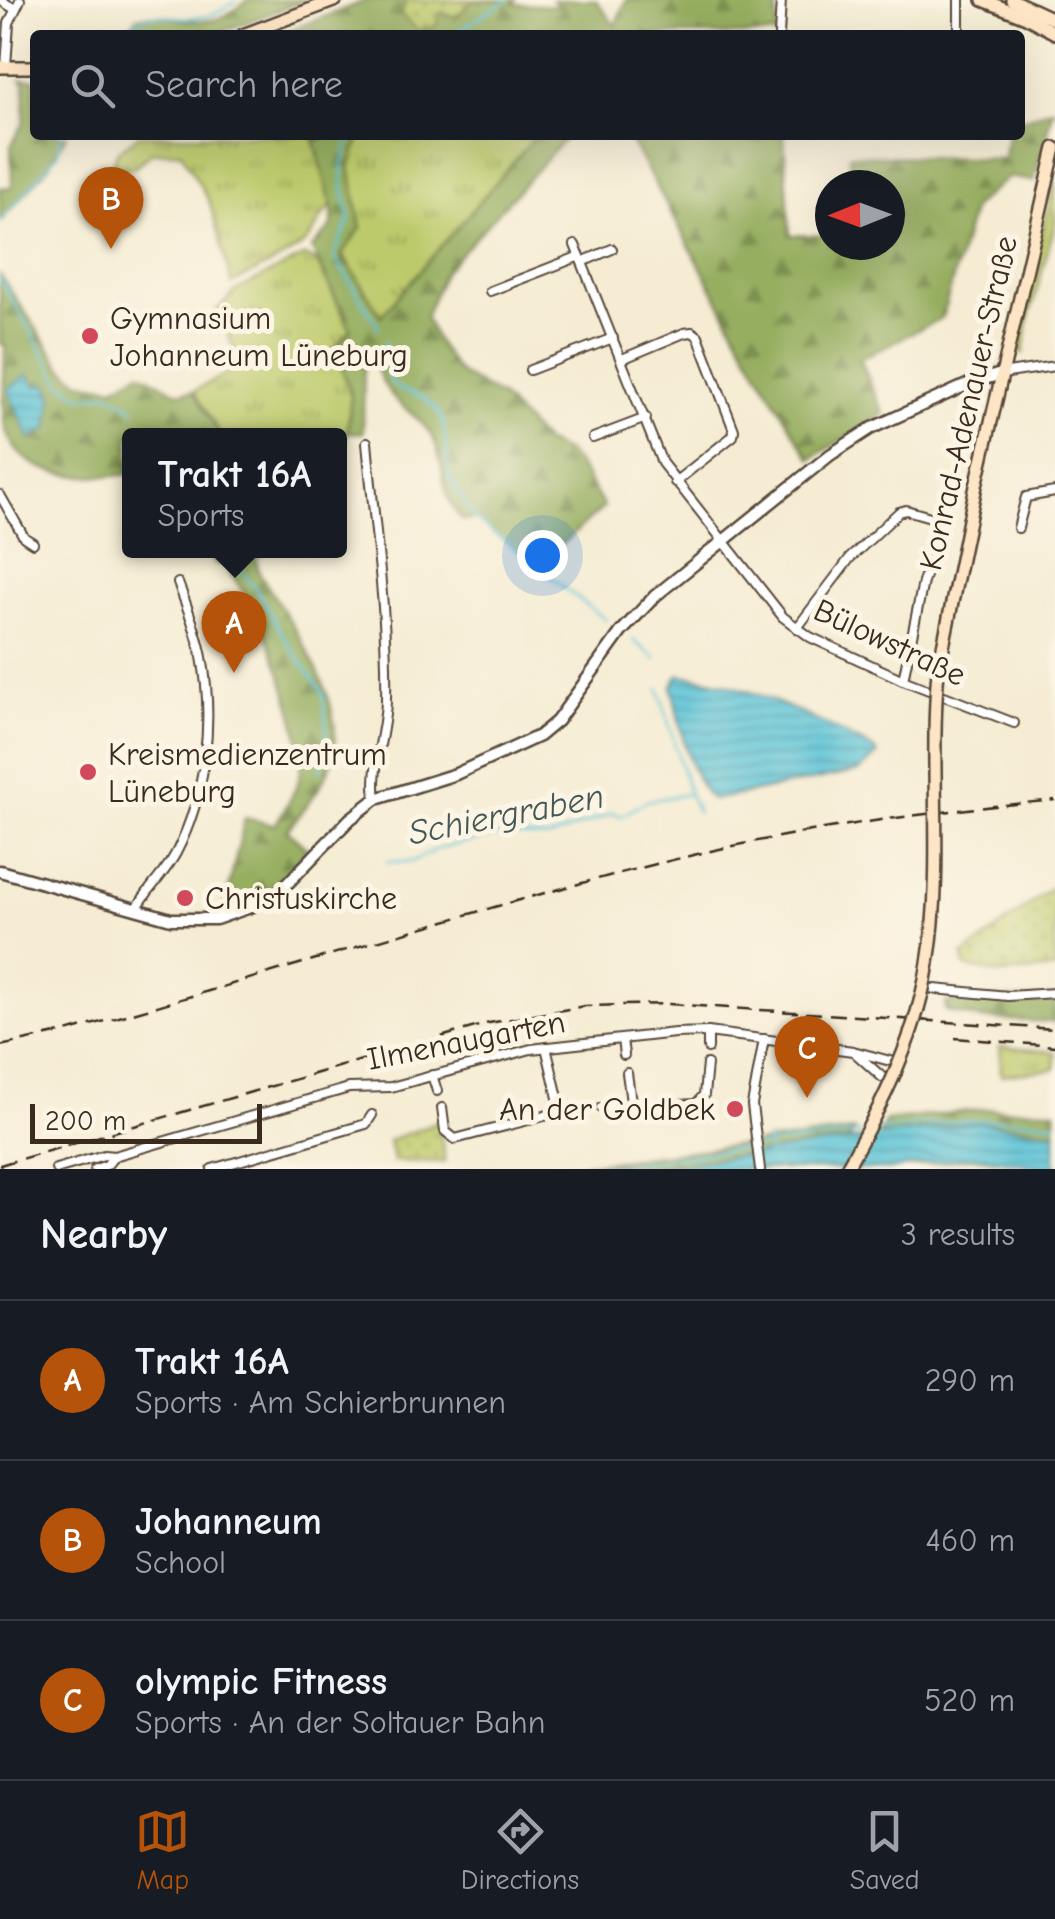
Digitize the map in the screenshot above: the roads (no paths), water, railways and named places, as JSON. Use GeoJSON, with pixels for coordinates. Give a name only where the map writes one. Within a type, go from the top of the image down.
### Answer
{"type":"FeatureCollection","features":[{"type":"Feature","properties":{"kind":"main road"},"geometry":{"type":"LineString","coordinates":[[255,30],[336,0]]}},
{"type":"Feature","properties":{"kind":"main road"},"geometry":{"type":"LineString","coordinates":[[983,0],[1055,33]]}},
{"type":"Feature","properties":{"kind":"main road"},"geometry":{"type":"LineString","coordinates":[[1012,0],[1055,20]]}},
{"type":"Feature","properties":{"kind":"main road"},"geometry":{"type":"LineString","coordinates":[[3,67],[30,67]]}},
{"type":"Feature","properties":{"kind":"main road","name":"Konrad-Adenauer-Straße"},"geometry":{"type":"LineString","coordinates":[[846,1169],[902,1056],[924,988],[934,914],[934,728],[938,671],[1001,374],[1055,148]]}},
{"type":"Feature","properties":{"kind":"street"},"geometry":{"type":"LineString","coordinates":[[0,0],[18,4],[3,67]]}},
{"type":"Feature","properties":{"kind":"street"},"geometry":{"type":"LineString","coordinates":[[780,0],[780,30]]}},
{"type":"Feature","properties":{"kind":"street"},"geometry":{"type":"LineString","coordinates":[[959,0],[959,30]]}},
{"type":"Feature","properties":{"kind":"street","name":"Bülowstraße"},"geometry":{"type":"LineString","coordinates":[[575,245],[662,464],[783,617],[796,628],[902,680],[1014,723]]}},
{"type":"Feature","properties":{"kind":"street"},"geometry":{"type":"LineString","coordinates":[[490,291],[612,249]]}},
{"type":"Feature","properties":{"kind":"street"},"geometry":{"type":"LineString","coordinates":[[622,358],[684,333],[698,336],[734,430],[733,436],[675,482]]}},
{"type":"Feature","properties":{"kind":"street"},"geometry":{"type":"LineString","coordinates":[[530,370],[614,338]]}},
{"type":"Feature","properties":{"kind":"street"},"geometry":{"type":"LineString","coordinates":[[0,871],[171,919],[197,921],[252,907],[282,889],[350,819],[376,799],[456,774],[539,736],[570,704],[629,622],[670,582],[849,442],[949,392],[1001,374],[1055,366]]}},
{"type":"Feature","properties":{"kind":"street"},"geometry":{"type":"LineString","coordinates":[[593,438],[646,418]]}},
{"type":"Feature","properties":{"kind":"street"},"geometry":{"type":"LineString","coordinates":[[367,442],[386,671],[384,731],[374,774],[376,799]]}},
{"type":"Feature","properties":{"kind":"street"},"geometry":{"type":"LineString","coordinates":[[1018,528],[1026,497],[1055,492]]}},
{"type":"Feature","properties":{"kind":"street"},"geometry":{"type":"LineString","coordinates":[[0,495],[24,537],[33,543]]}},
{"type":"Feature","properties":{"kind":"street"},"geometry":{"type":"LineString","coordinates":[[796,628],[850,558],[899,512],[906,510],[934,518],[940,529],[902,680]]}},
{"type":"Feature","properties":{"kind":"street"},"geometry":{"type":"LineString","coordinates":[[136,910],[180,845],[204,760],[206,698],[202,654],[178,583]]}},
{"type":"Feature","properties":{"kind":"street"},"geometry":{"type":"LineString","coordinates":[[924,988],[1008,996],[1055,992]]}},
{"type":"Feature","properties":{"kind":"street"},"geometry":{"type":"LineString","coordinates":[[708,1032],[708,1048]]}},
{"type":"Feature","properties":{"kind":"street","name":"Ilmenaugarten"},"geometry":{"type":"LineString","coordinates":[[56,1169],[349,1088],[391,1087],[546,1047],[708,1032],[854,1051]]}},
{"type":"Feature","properties":{"kind":"street"},"geometry":{"type":"LineString","coordinates":[[622,1038],[624,1055]]}},
{"type":"Feature","properties":{"kind":"street"},"geometry":{"type":"LineString","coordinates":[[760,1169],[752,1114],[764,1039]]}},
{"type":"Feature","properties":{"kind":"street"},"geometry":{"type":"LineString","coordinates":[[442,1108],[445,1131],[455,1139],[552,1114],[559,1102],[546,1047]]}},
{"type":"Feature","properties":{"kind":"street"},"geometry":{"type":"LineString","coordinates":[[854,1051],[889,1059],[894,1062],[896,1073],[882,1077],[854,1051]]}},
{"type":"Feature","properties":{"kind":"street"},"geometry":{"type":"LineString","coordinates":[[601,1108],[701,1102],[707,1064]]}},
{"type":"Feature","properties":{"kind":"street"},"geometry":{"type":"LineString","coordinates":[[626,1072],[634,1105]]}},
{"type":"Feature","properties":{"kind":"street"},"geometry":{"type":"LineString","coordinates":[[432,1075],[437,1091]]}},
{"type":"Feature","properties":{"kind":"street","name":"Ilmenaugarten"},"geometry":{"type":"LineString","coordinates":[[212,1169],[366,1124],[372,1116]]}},
{"type":"Feature","properties":{"kind":"street","name":"Ilmenaugarten"},"geometry":{"type":"LineString","coordinates":[[95,1169],[114,1156]]}},
{"type":"Feature","properties":{"kind":"water"},"geometry":{"type":"Polygon","coordinates":[[[28,374],[36,386],[46,383],[53,396],[48,429],[29,439],[8,389],[28,374]]]}},
{"type":"Feature","properties":{"kind":"water"},"geometry":{"type":"Polygon","coordinates":[[[678,675],[729,685],[778,702],[878,754],[860,771],[713,800],[697,779],[686,748],[672,687],[678,675]]]}},
{"type":"Feature","properties":{"kind":"water"},"geometry":{"type":"Polygon","coordinates":[[[977,1122],[1055,1132],[1055,1169],[975,1157],[893,1169],[648,1169],[977,1122]]]}},
{"type":"Feature","properties":{"kind":"waterway","name":"Schiergraben"},"geometry":{"type":"LineString","coordinates":[[124,30],[151,16],[208,16],[237,0]]}},
{"type":"Feature","properties":{"kind":"waterway"},"geometry":{"type":"LineString","coordinates":[[458,30],[508,0]]}},
{"type":"Feature","properties":{"kind":"waterway","name":"Schiergraben"},"geometry":{"type":"LineString","coordinates":[[0,221],[58,154],[61,140]]}},
{"type":"Feature","properties":{"kind":"waterway"},"geometry":{"type":"LineString","coordinates":[[349,140],[343,188],[350,219],[334,256],[379,328]]}},
{"type":"Feature","properties":{"kind":"waterway","name":"Schiergraben"},"geometry":{"type":"LineString","coordinates":[[0,278],[60,382],[81,397],[109,393],[135,409]]}},
{"type":"Feature","properties":{"kind":"waterway"},"geometry":{"type":"LineString","coordinates":[[386,341],[391,381],[397,388],[422,397],[443,421],[449,476],[474,518],[606,620]]}},
{"type":"Feature","properties":{"kind":"waterway","name":"Schiergraben"},"geometry":{"type":"LineString","coordinates":[[231,558],[259,593],[323,693],[327,733],[321,771]]}},
{"type":"Feature","properties":{"kind":"waterway"},"geometry":{"type":"LineString","coordinates":[[633,640],[656,659]]}},
{"type":"Feature","properties":{"kind":"waterway"},"geometry":{"type":"LineString","coordinates":[[659,689],[698,813]]}},
{"type":"Feature","properties":{"kind":"waterway","name":"Schiergraben"},"geometry":{"type":"LineString","coordinates":[[387,861],[411,862],[437,849],[499,835],[549,838],[613,813],[622,816],[646,801],[689,794]]}},
{"type":"Feature","properties":{"kind":"waterway"},"geometry":{"type":"LineString","coordinates":[[873,1131],[986,1120],[1055,1123]]}},
{"type":"Feature","properties":{"kind":"waterway"},"geometry":{"type":"LineString","coordinates":[[771,1144],[860,1133]]}},
{"type":"Feature","properties":{"kind":"waterway"},"geometry":{"type":"LineString","coordinates":[[768,1138],[769,1156]]}},
{"type":"Feature","properties":{"kind":"waterway"},"geometry":{"type":"LineString","coordinates":[[589,1169],[767,1145]]}},
{"type":"Feature","properties":{"kind":"railway"},"geometry":{"type":"LineString","coordinates":[[0,1046],[66,1032],[463,916],[702,853],[878,820],[1055,800]]}},
{"type":"Feature","properties":{"kind":"railway"},"geometry":{"type":"LineString","coordinates":[[0,1165],[489,1023],[585,1006],[669,1004],[1055,1029]]}},
{"type":"Feature","properties":{"kind":"railway"},"geometry":{"type":"LineString","coordinates":[[955,1038],[1055,1046]]}},
{"type":"Feature","properties":{"kind":"place","name":"Johanneum"},"geometry":{"type":"Point","coordinates":[111,249]}},
{"type":"Feature","properties":{"kind":"place","name":"Gymnasium Johanneum Lüneburg"},"geometry":{"type":"Point","coordinates":[90,336]}},
{"type":"Feature","properties":{"kind":"place","name":"Trakt 16A"},"geometry":{"type":"Point","coordinates":[234,673]}},
{"type":"Feature","properties":{"kind":"place","name":"Kreismedienzentrum Lüneburg"},"geometry":{"type":"Point","coordinates":[88,772]}},
{"type":"Feature","properties":{"kind":"place","name":"Christuskirche"},"geometry":{"type":"Point","coordinates":[185,898]}},
{"type":"Feature","properties":{"kind":"place","name":"olympic Fitness"},"geometry":{"type":"Point","coordinates":[807,1098]}},
{"type":"Feature","properties":{"kind":"place","name":"An der Goldbek"},"geometry":{"type":"Point","coordinates":[735,1109]}}]}
